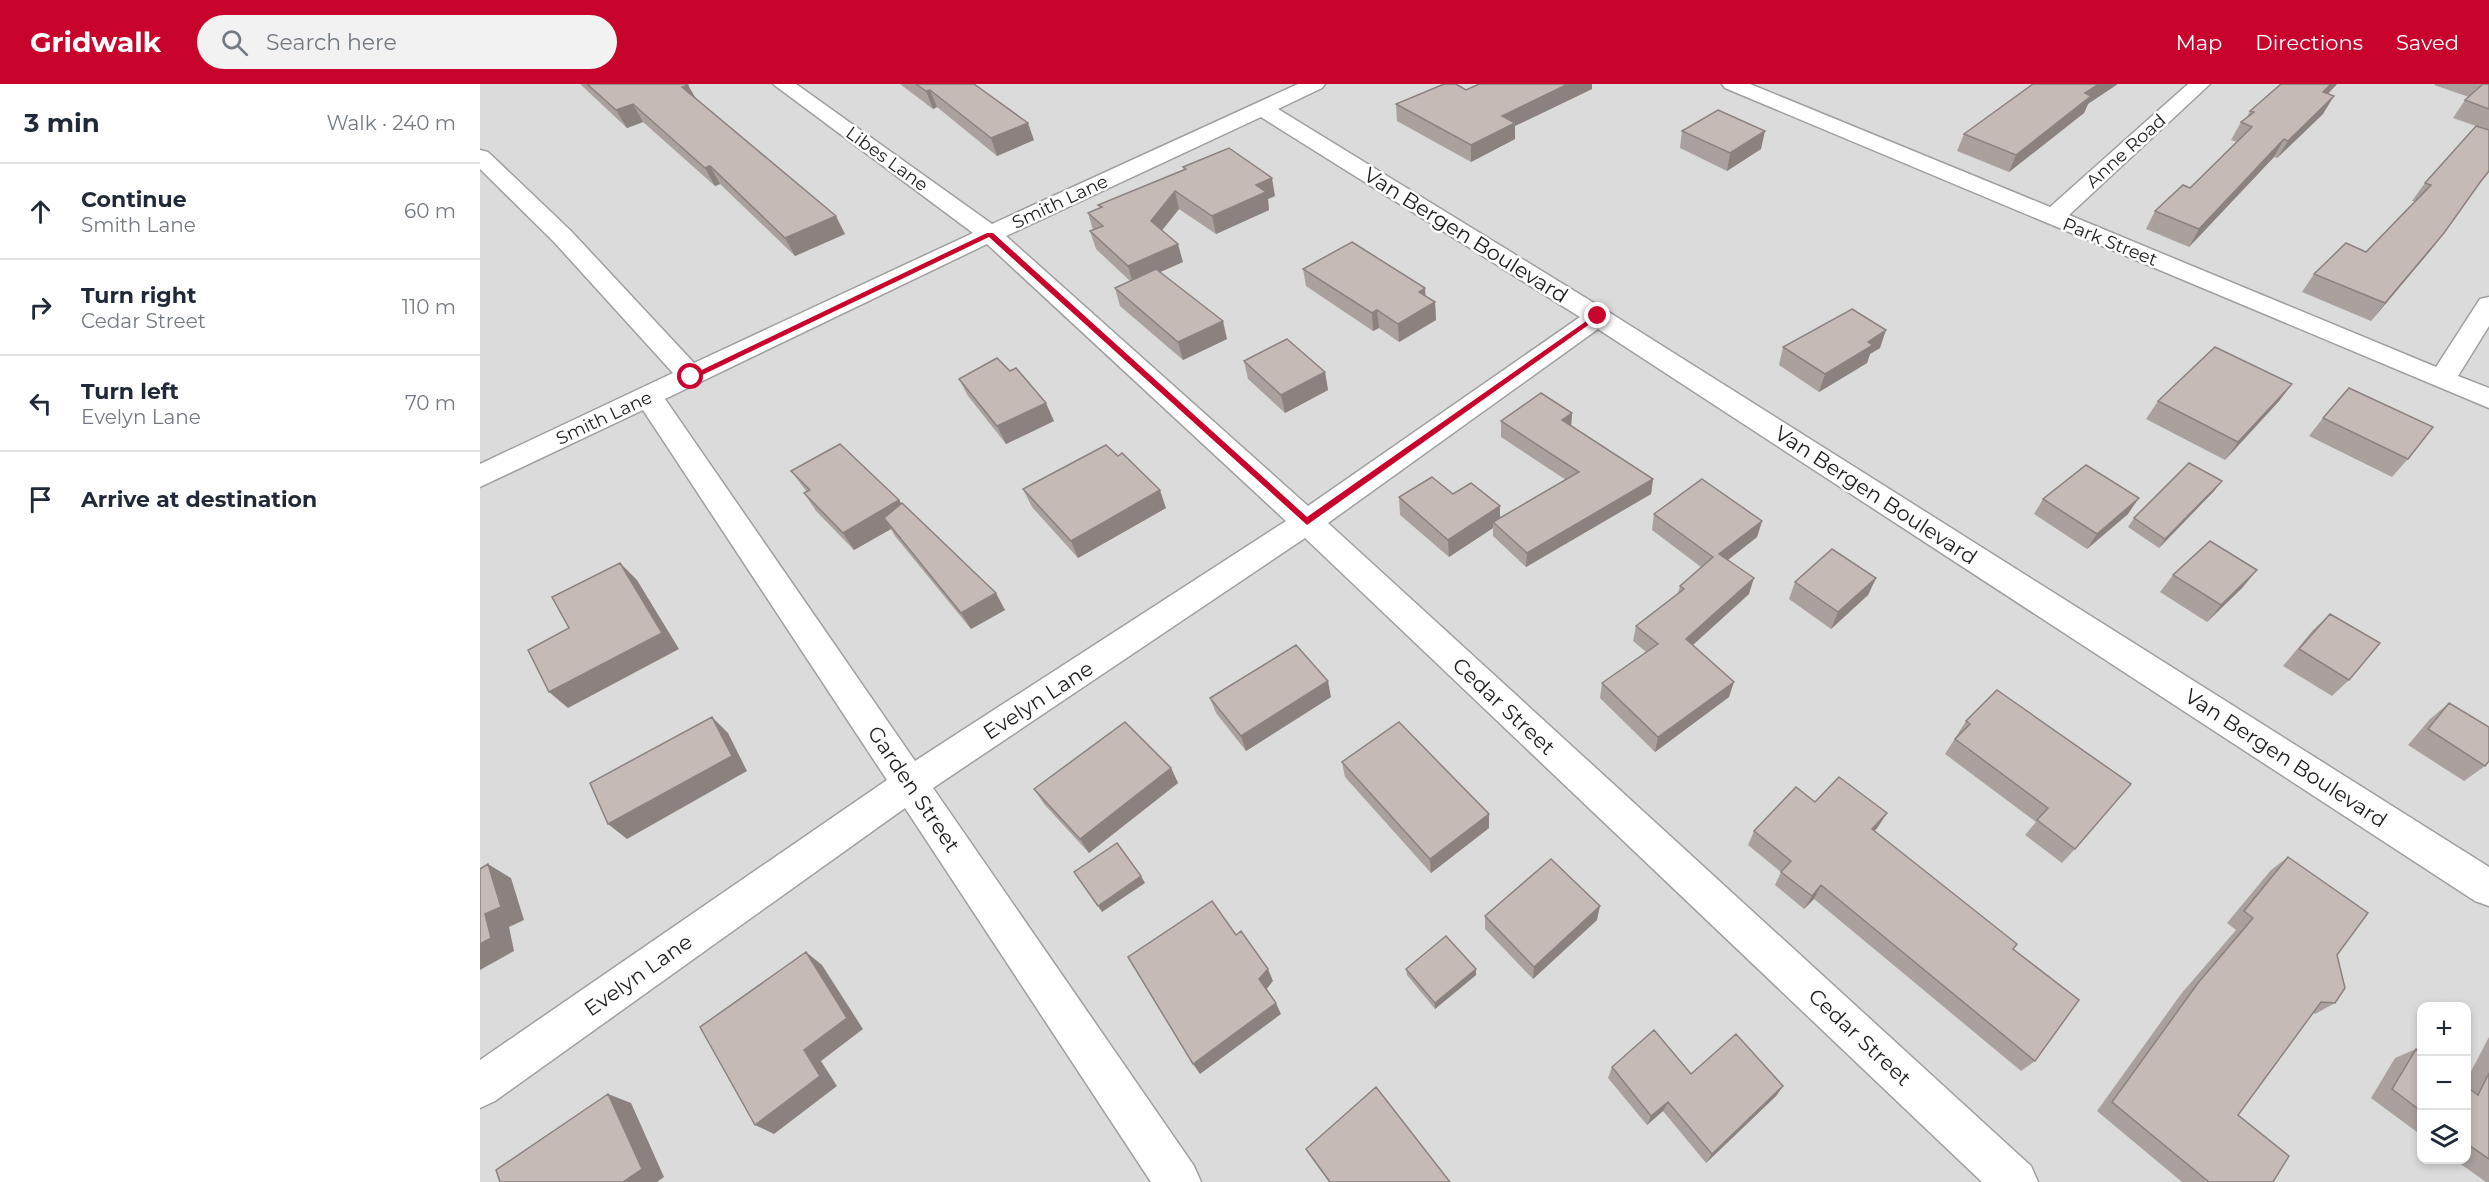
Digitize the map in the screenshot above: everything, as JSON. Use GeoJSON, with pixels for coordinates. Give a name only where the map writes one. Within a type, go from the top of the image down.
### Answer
{"type":"FeatureCollection","features":[{"type":"Feature","properties":{"kind":"street","name":"Libes Lane"},"geometry":{"type":"LineString","coordinates":[[783,84],[990,234]]}},
{"type":"Feature","properties":{"kind":"street","name":"Park Street"},"geometry":{"type":"LineString","coordinates":[[1732,84],[1767,90],[2052,218],[2489,399]]}},
{"type":"Feature","properties":{"kind":"street","name":"Anne Road"},"geometry":{"type":"LineString","coordinates":[[2052,218],[2200,84]]}},
{"type":"Feature","properties":{"kind":"street","name":"Smith Lane"},"geometry":{"type":"LineString","coordinates":[[480,476],[1304,86]]}},
{"type":"Feature","properties":{"kind":"street","name":"Van Bergen Boulevard"},"geometry":{"type":"LineString","coordinates":[[1261,108],[1598,316],[2489,888]]}},
{"type":"Feature","properties":{"kind":"street"},"geometry":{"type":"LineString","coordinates":[[480,158],[517,190],[590,265],[691,377]]}},
{"type":"Feature","properties":{"kind":"street","name":"Cedar Street"},"geometry":{"type":"LineString","coordinates":[[990,234],[1307,522],[2015,1182]]}},
{"type":"Feature","properties":{"kind":"street"},"geometry":{"type":"LineString","coordinates":[[2442,379],[2489,305]]}},
{"type":"Feature","properties":{"kind":"street","name":"Evelyn Lane"},"geometry":{"type":"LineString","coordinates":[[480,1086],[910,784],[1307,522],[1598,316]]}},
{"type":"Feature","properties":{"kind":"street","name":"Garden Street"},"geometry":{"type":"LineString","coordinates":[[649,397],[1178,1182]]}},
{"type":"Feature","properties":{"kind":"shaded area"},"geometry":{"type":"Polygon","coordinates":[[[480,84],[2489,84],[2489,1182],[480,1182],[480,84]]]}},
{"type":"Feature","properties":{"kind":"building"},"geometry":{"type":"Polygon","coordinates":[[[587,84],[687,84],[682,87],[836,216],[785,238],[710,166],[705,168],[633,104],[616,110],[587,84]]]}},
{"type":"Feature","properties":{"kind":"building"},"geometry":{"type":"Polygon","coordinates":[[[916,84],[974,84],[1028,123],[991,138],[930,90],[926,91],[916,84]]]}},
{"type":"Feature","properties":{"kind":"building"},"geometry":{"type":"Polygon","coordinates":[[[1444,84],[1456,84],[1466,90],[1479,84],[1568,84],[1502,116],[1515,123],[1471,145],[1396,104],[1444,84]]]}},
{"type":"Feature","properties":{"kind":"building"},"geometry":{"type":"Polygon","coordinates":[[[2033,84],[2099,84],[2085,93],[2091,96],[2016,155],[1964,134],[2033,84]]]}},
{"type":"Feature","properties":{"kind":"building"},"geometry":{"type":"Polygon","coordinates":[[[2281,84],[2331,84],[2323,92],[2334,96],[2288,141],[2284,139],[2199,229],[2155,211],[2183,185],[2190,188],[2252,127],[2241,122],[2281,84]]]}},
{"type":"Feature","properties":{"kind":"building"},"geometry":{"type":"Polygon","coordinates":[[[2483,84],[2489,84],[2489,109],[2465,100],[2483,84]]]}},
{"type":"Feature","properties":{"kind":"building"},"geometry":{"type":"Polygon","coordinates":[[[1718,110],[1765,131],[1730,153],[1682,131],[1718,110]]]}},
{"type":"Feature","properties":{"kind":"building"},"geometry":{"type":"Polygon","coordinates":[[[2476,126],[2489,130],[2489,171],[2444,233],[2385,303],[2314,274],[2346,243],[2366,252],[2431,185],[2425,183],[2476,126]]]}},
{"type":"Feature","properties":{"kind":"building"},"geometry":{"type":"Polygon","coordinates":[[[1229,148],[1272,178],[1256,185],[1266,192],[1212,216],[1175,191],[1151,221],[1178,244],[1128,266],[1090,231],[1103,226],[1088,213],[1102,207],[1098,205],[1186,169],[1183,167],[1229,148]]]}},
{"type":"Feature","properties":{"kind":"building"},"geometry":{"type":"Polygon","coordinates":[[[1352,242],[1425,288],[1419,292],[1435,302],[1398,324],[1377,310],[1372,313],[1303,269],[1352,242]]]}},
{"type":"Feature","properties":{"kind":"building"},"geometry":{"type":"Polygon","coordinates":[[[1156,269],[1223,321],[1178,342],[1115,288],[1156,269]]]}},
{"type":"Feature","properties":{"kind":"building"},"geometry":{"type":"Polygon","coordinates":[[[1852,309],[1886,330],[1868,342],[1873,345],[1825,374],[1783,347],[1852,309]]]}},
{"type":"Feature","properties":{"kind":"building"},"geometry":{"type":"Polygon","coordinates":[[[1287,339],[1325,372],[1281,395],[1244,361],[1287,339]]]}},
{"type":"Feature","properties":{"kind":"building"},"geometry":{"type":"Polygon","coordinates":[[[2215,347],[2292,384],[2238,442],[2158,401],[2215,347]]]}},
{"type":"Feature","properties":{"kind":"building"},"geometry":{"type":"Polygon","coordinates":[[[997,358],[1010,371],[1016,368],[1046,403],[997,426],[959,379],[997,358]]]}},
{"type":"Feature","properties":{"kind":"building"},"geometry":{"type":"Polygon","coordinates":[[[2349,388],[2433,427],[2408,459],[2323,418],[2349,388]]]}},
{"type":"Feature","properties":{"kind":"building"},"geometry":{"type":"Polygon","coordinates":[[[1541,393],[1572,413],[1562,420],[1653,479],[1527,553],[1493,522],[1579,472],[1501,421],[1541,393]]]}},
{"type":"Feature","properties":{"kind":"building"},"geometry":{"type":"Polygon","coordinates":[[[840,444],[899,500],[843,533],[804,493],[810,490],[791,471],[840,444]]]}},
{"type":"Feature","properties":{"kind":"building"},"geometry":{"type":"Polygon","coordinates":[[[1106,445],[1118,456],[1122,453],[1160,490],[1071,541],[1023,489],[1106,445]]]}},
{"type":"Feature","properties":{"kind":"building"},"geometry":{"type":"Polygon","coordinates":[[[2189,463],[2222,481],[2165,539],[2134,518],[2189,463]]]}},
{"type":"Feature","properties":{"kind":"building"},"geometry":{"type":"Polygon","coordinates":[[[2086,465],[2139,498],[2097,534],[2043,499],[2086,465]]]}},
{"type":"Feature","properties":{"kind":"building"},"geometry":{"type":"Polygon","coordinates":[[[1432,477],[1453,494],[1471,483],[1500,506],[1448,540],[1399,497],[1432,477]]]}},
{"type":"Feature","properties":{"kind":"building"},"geometry":{"type":"Polygon","coordinates":[[[1702,479],[1762,521],[1719,554],[1754,578],[1686,639],[1734,682],[1658,737],[1602,683],[1658,644],[1636,626],[1684,589],[1680,586],[1713,557],[1654,514],[1702,479]]]}},
{"type":"Feature","properties":{"kind":"building"},"geometry":{"type":"Polygon","coordinates":[[[902,503],[996,593],[961,613],[884,518],[902,503]]]}},
{"type":"Feature","properties":{"kind":"building"},"geometry":{"type":"Polygon","coordinates":[[[2210,541],[2257,570],[2221,605],[2173,575],[2210,541]]]}},
{"type":"Feature","properties":{"kind":"building"},"geometry":{"type":"Polygon","coordinates":[[[1832,549],[1876,578],[1838,612],[1795,582],[1832,549]]]}},
{"type":"Feature","properties":{"kind":"building"},"geometry":{"type":"Polygon","coordinates":[[[620,563],[662,633],[549,692],[528,650],[569,628],[552,597],[620,563]]]}},
{"type":"Feature","properties":{"kind":"building"},"geometry":{"type":"Polygon","coordinates":[[[2330,614],[2380,643],[2349,680],[2299,649],[2330,614]]]}},
{"type":"Feature","properties":{"kind":"building"},"geometry":{"type":"Polygon","coordinates":[[[1296,645],[1328,681],[1241,736],[1210,698],[1296,645]]]}},
{"type":"Feature","properties":{"kind":"building"},"geometry":{"type":"Polygon","coordinates":[[[1997,690],[2131,784],[2075,849],[2037,820],[2048,808],[1955,739],[1970,724],[1966,721],[1997,690]]]}},
{"type":"Feature","properties":{"kind":"building"},"geometry":{"type":"Polygon","coordinates":[[[2449,703],[2489,727],[2489,761],[2485,766],[2428,729],[2449,703]]]}},
{"type":"Feature","properties":{"kind":"building"},"geometry":{"type":"Polygon","coordinates":[[[712,717],[732,756],[608,824],[590,783],[712,717]]]}},
{"type":"Feature","properties":{"kind":"building"},"geometry":{"type":"Polygon","coordinates":[[[1125,722],[1171,768],[1080,839],[1034,789],[1125,722]]]}},
{"type":"Feature","properties":{"kind":"building"},"geometry":{"type":"Polygon","coordinates":[[[1399,722],[1489,814],[1430,859],[1342,762],[1399,722]]]}},
{"type":"Feature","properties":{"kind":"building"},"geometry":{"type":"Polygon","coordinates":[[[1839,777],[1887,813],[1872,829],[2017,944],[2013,949],[2079,1000],[2035,1061],[1821,885],[1812,896],[1781,872],[1791,861],[1754,831],[1796,787],[1815,802],[1839,777]]]}},
{"type":"Feature","properties":{"kind":"building"},"geometry":{"type":"Polygon","coordinates":[[[1117,843],[1141,876],[1098,906],[1074,872],[1117,843]]]}},
{"type":"Feature","properties":{"kind":"building"},"geometry":{"type":"Polygon","coordinates":[[[2288,857],[2368,913],[2337,955],[2345,988],[2335,1003],[2321,1002],[2238,1115],[2289,1156],[2273,1182],[2209,1182],[2112,1102],[2198,983],[2253,918],[2244,911],[2288,857]]]}},
{"type":"Feature","properties":{"kind":"building"},"geometry":{"type":"Polygon","coordinates":[[[1551,859],[1600,906],[1534,967],[1485,916],[1551,859]]]}},
{"type":"Feature","properties":{"kind":"building"},"geometry":{"type":"Polygon","coordinates":[[[488,864],[501,907],[485,914],[491,938],[480,944],[480,869],[488,864]]]}},
{"type":"Feature","properties":{"kind":"building"},"geometry":{"type":"Polygon","coordinates":[[[1212,901],[1236,935],[1241,931],[1268,969],[1259,979],[1276,1003],[1193,1064],[1128,957],[1212,901]]]}},
{"type":"Feature","properties":{"kind":"building"},"geometry":{"type":"Polygon","coordinates":[[[1446,936],[1476,969],[1435,1003],[1406,969],[1446,936]]]}},
{"type":"Feature","properties":{"kind":"building"},"geometry":{"type":"Polygon","coordinates":[[[806,952],[847,1018],[804,1050],[820,1076],[755,1125],[700,1027],[806,952]]]}},
{"type":"Feature","properties":{"kind":"building"},"geometry":{"type":"Polygon","coordinates":[[[1654,1030],[1691,1074],[1736,1034],[1783,1086],[1712,1154],[1668,1102],[1651,1116],[1612,1067],[1654,1030]]]}},
{"type":"Feature","properties":{"kind":"building"},"geometry":{"type":"Polygon","coordinates":[[[2416,1049],[2417,1108],[2392,1089],[2416,1049]]]}},
{"type":"Feature","properties":{"kind":"building"},"geometry":{"type":"Polygon","coordinates":[[[2489,1073],[2489,1159],[2471,1146],[2471,1090],[2478,1095],[2489,1073]]]}},
{"type":"Feature","properties":{"kind":"building"},"geometry":{"type":"Polygon","coordinates":[[[1376,1087],[1450,1182],[1330,1182],[1306,1149],[1376,1087]]]}},
{"type":"Feature","properties":{"kind":"building"},"geometry":{"type":"Polygon","coordinates":[[[608,1094],[642,1169],[623,1182],[500,1182],[496,1170],[608,1094]]]}},
{"type":"Feature","properties":{"kind":"route"},"geometry":{"type":"LineString","coordinates":[[691,377],[990,234],[1307,522],[1598,316]]}}]}
